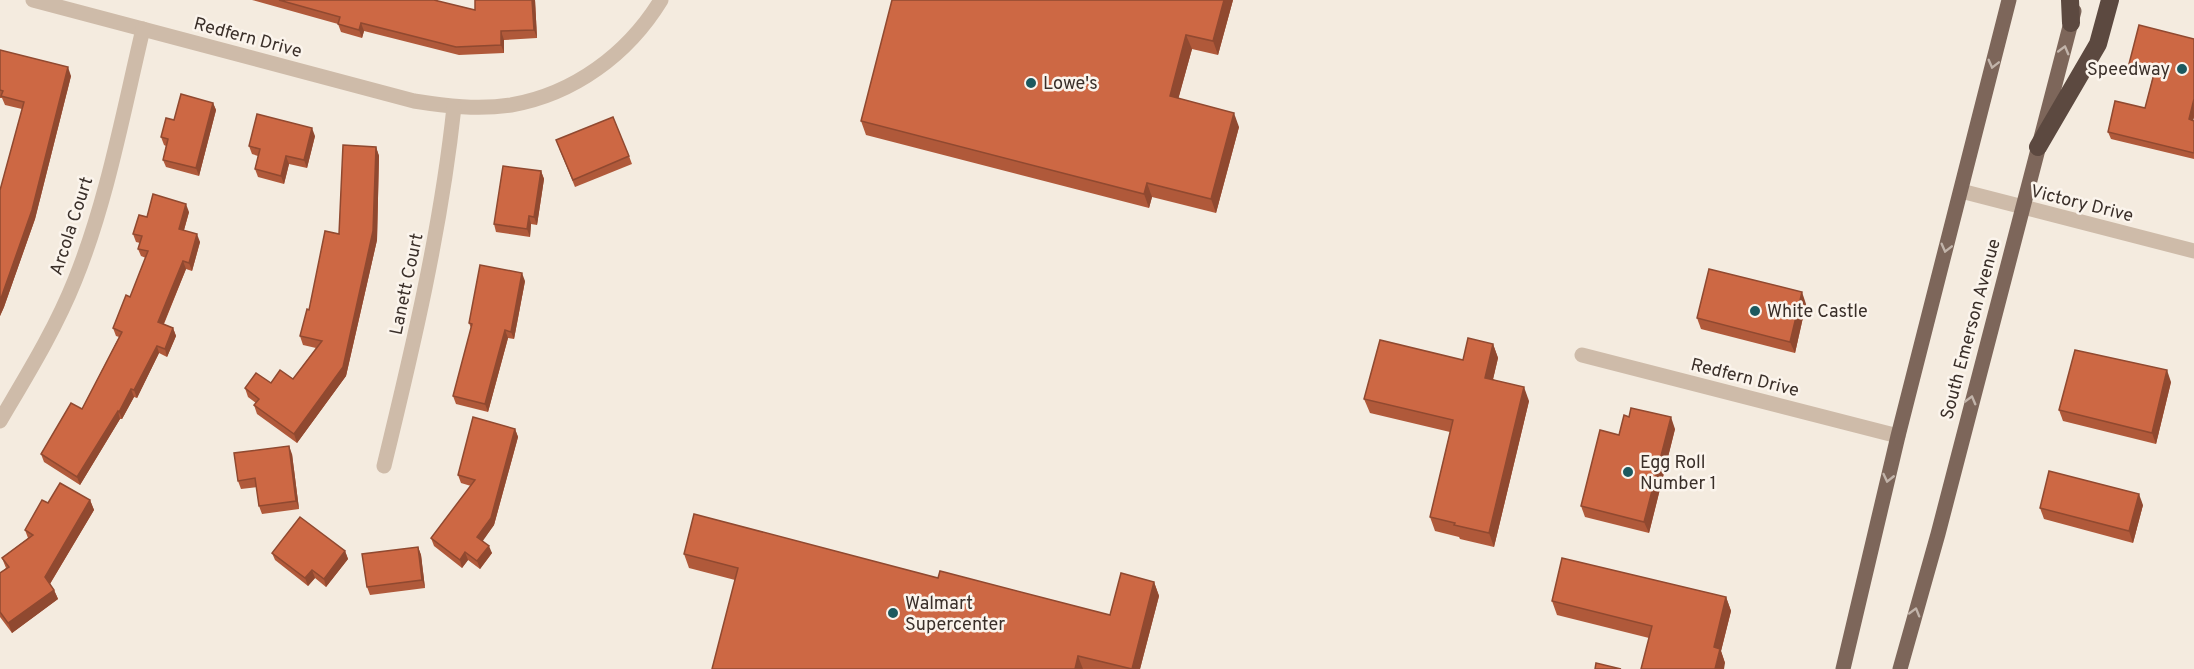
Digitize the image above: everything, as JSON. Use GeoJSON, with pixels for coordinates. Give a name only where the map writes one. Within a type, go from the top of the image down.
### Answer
{"type":"FeatureCollection","features":[{"type":"Feature","properties":{"kind":"highway"},"geometry":{"type":"LineString","coordinates":[[2070,0],[2071,24]]}},
{"type":"Feature","properties":{"kind":"highway"},"geometry":{"type":"LineString","coordinates":[[2038,147],[2098,44],[2110,0]]}},
{"type":"Feature","properties":{"kind":"main road"},"geometry":{"type":"LineString","coordinates":[[1843,669],[1898,436],[2009,0]]}},
{"type":"Feature","properties":{"kind":"main road","name":"South Emerson Avenue"},"geometry":{"type":"LineString","coordinates":[[1900,669],[1938,534],[2078,0]]}},
{"type":"Feature","properties":{"kind":"street","name":"Redfern Drive"},"geometry":{"type":"LineString","coordinates":[[33,0],[414,101],[454,107],[510,105],[553,93],[583,78],[611,59],[636,36],[661,0]]}},
{"type":"Feature","properties":{"kind":"street","name":"Arcola Court"},"geometry":{"type":"LineString","coordinates":[[0,421],[50,335],[75,281],[103,192],[143,29]]}},
{"type":"Feature","properties":{"kind":"street","name":"Lanett Court"},"geometry":{"type":"LineString","coordinates":[[384,466],[430,269],[446,175],[454,107]]}},
{"type":"Feature","properties":{"kind":"street","name":"Victory Drive"},"geometry":{"type":"LineString","coordinates":[[1960,191],[2194,251]]}},
{"type":"Feature","properties":{"kind":"street","name":"Redfern Drive"},"geometry":{"type":"LineString","coordinates":[[1582,355],[1898,436]]}},
{"type":"Feature","properties":{"kind":"building"},"geometry":{"type":"Polygon","coordinates":[[[279,0],[434,0],[475,10],[475,0],[532,0],[534,30],[501,31],[501,45],[456,47],[361,23],[359,30],[338,24],[340,17],[279,0]]]}},
{"type":"Feature","properties":{"kind":"building","name":"Lowe's"},"geometry":{"type":"Polygon","coordinates":[[[892,0],[1224,0],[1213,41],[1186,35],[1170,96],[1234,113],[1211,199],[1147,183],[1144,194],[861,121],[892,0]]]}},
{"type":"Feature","properties":{"kind":"building"},"geometry":{"type":"Polygon","coordinates":[[[2139,25],[2194,39],[2194,99],[2189,119],[2194,121],[2194,153],[2108,132],[2115,101],[2145,108],[2155,70],[2129,64],[2139,25]]]}},
{"type":"Feature","properties":{"kind":"building"},"geometry":{"type":"Polygon","coordinates":[[[0,50],[68,67],[32,210],[0,301],[0,190],[24,102],[1,96],[3,91],[0,90],[0,50]]]}},
{"type":"Feature","properties":{"kind":"building"},"geometry":{"type":"Polygon","coordinates":[[[181,94],[213,103],[196,168],[163,160],[168,139],[161,137],[166,118],[174,120],[181,94]]]}},
{"type":"Feature","properties":{"kind":"building"},"geometry":{"type":"Polygon","coordinates":[[[257,114],[312,128],[304,160],[286,156],[281,176],[255,169],[260,149],[249,146],[257,114]]]}},
{"type":"Feature","properties":{"kind":"building"},"geometry":{"type":"Polygon","coordinates":[[[613,117],[629,156],[573,180],[556,140],[613,117]]]}},
{"type":"Feature","properties":{"kind":"building"},"geometry":{"type":"Polygon","coordinates":[[[343,145],[376,147],[373,231],[343,367],[294,434],[254,405],[259,399],[245,388],[256,373],[271,383],[280,370],[293,379],[322,341],[300,336],[307,309],[309,310],[325,231],[339,234],[343,145]]]}},
{"type":"Feature","properties":{"kind":"building"},"geometry":{"type":"Polygon","coordinates":[[[503,166],[541,171],[534,217],[529,216],[527,229],[494,224],[503,166]]]}},
{"type":"Feature","properties":{"kind":"building"},"geometry":{"type":"Polygon","coordinates":[[[153,194],[186,204],[179,229],[197,234],[189,263],[183,261],[158,322],[173,328],[165,349],[157,346],[134,390],[131,389],[119,412],[77,477],[41,454],[71,403],[82,409],[122,332],[113,328],[126,295],[130,297],[148,251],[138,249],[142,236],[133,234],[139,215],[147,217],[153,194]]]}},
{"type":"Feature","properties":{"kind":"building"},"geometry":{"type":"Polygon","coordinates":[[[480,265],[522,273],[511,332],[505,330],[485,404],[453,396],[472,324],[469,323],[480,265]]]}},
{"type":"Feature","properties":{"kind":"building","name":"White Castle"},"geometry":{"type":"Polygon","coordinates":[[[1709,269],[1802,292],[1790,342],[1697,318],[1709,269]]]}},
{"type":"Feature","properties":{"kind":"building"},"geometry":{"type":"Polygon","coordinates":[[[1468,338],[1493,344],[1485,378],[1524,387],[1489,533],[1430,517],[1453,420],[1364,399],[1380,340],[1463,360],[1468,338]]]}},
{"type":"Feature","properties":{"kind":"building"},"geometry":{"type":"Polygon","coordinates":[[[2075,350],[2167,370],[2152,433],[2059,410],[2075,350]]]}},
{"type":"Feature","properties":{"kind":"building"},"geometry":{"type":"Polygon","coordinates":[[[1631,408],[1671,417],[1644,522],[1581,506],[1600,430],[1619,435],[1624,415],[1629,417],[1631,408]]]}},
{"type":"Feature","properties":{"kind":"building"},"geometry":{"type":"Polygon","coordinates":[[[473,417],[515,429],[491,518],[477,537],[489,546],[477,561],[465,552],[460,560],[431,538],[475,480],[458,475],[473,417]]]}},
{"type":"Feature","properties":{"kind":"building"},"geometry":{"type":"Polygon","coordinates":[[[289,446],[296,501],[259,506],[255,478],[238,481],[234,453],[289,446]]]}},
{"type":"Feature","properties":{"kind":"building"},"geometry":{"type":"Polygon","coordinates":[[[2049,471],[2139,494],[2129,531],[2040,508],[2049,471]]]}},
{"type":"Feature","properties":{"kind":"building"},"geometry":{"type":"Polygon","coordinates":[[[60,483],[90,500],[45,577],[54,590],[8,623],[0,612],[0,573],[9,567],[2,558],[33,535],[25,530],[42,500],[48,503],[60,483]]]}},
{"type":"Feature","properties":{"kind":"building","name":"Walmart Supercenter"},"geometry":{"type":"Polygon","coordinates":[[[694,514],[938,578],[940,571],[1110,615],[1121,573],[1154,582],[1132,669],[1078,656],[1075,669],[712,669],[738,568],[684,554],[694,514]]]}},
{"type":"Feature","properties":{"kind":"building"},"geometry":{"type":"Polygon","coordinates":[[[300,517],[345,551],[324,579],[312,570],[305,578],[272,553],[300,517]]]}},
{"type":"Feature","properties":{"kind":"building"},"geometry":{"type":"Polygon","coordinates":[[[418,547],[422,580],[367,587],[362,554],[418,547]]]}},
{"type":"Feature","properties":{"kind":"building"},"geometry":{"type":"Polygon","coordinates":[[[1562,558],[1726,597],[1714,647],[1720,649],[1715,669],[1641,669],[1652,626],[1552,601],[1562,558]]]}},
{"type":"Feature","properties":{"kind":"building"},"geometry":{"type":"Polygon","coordinates":[[[1596,663],[1621,669],[1595,669],[1596,663]]]}},
{"type":"Feature","properties":{"kind":"place","name":"Speedway"},"geometry":{"type":"Point","coordinates":[2182,69]}},
{"type":"Feature","properties":{"kind":"place","name":"Lowe's"},"geometry":{"type":"Point","coordinates":[1031,83]}},
{"type":"Feature","properties":{"kind":"place","name":"White Castle"},"geometry":{"type":"Point","coordinates":[1755,311]}},
{"type":"Feature","properties":{"kind":"place","name":"Egg Roll Number 1"},"geometry":{"type":"Point","coordinates":[1628,472]}},
{"type":"Feature","properties":{"kind":"place","name":"Walmart Supercenter"},"geometry":{"type":"Point","coordinates":[893,613]}}]}
